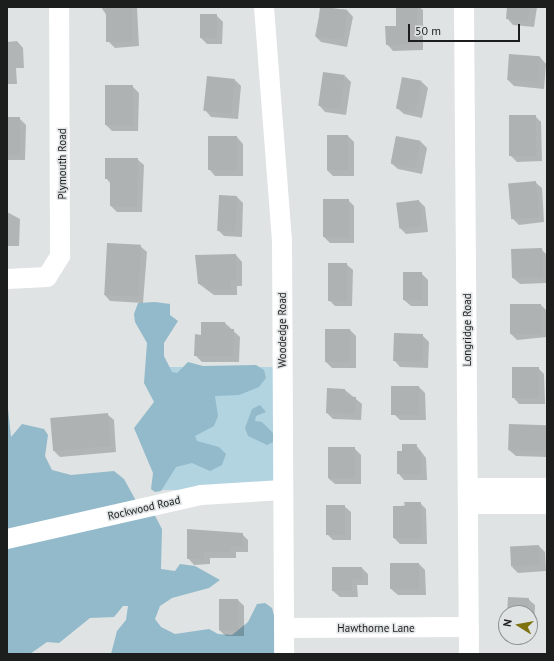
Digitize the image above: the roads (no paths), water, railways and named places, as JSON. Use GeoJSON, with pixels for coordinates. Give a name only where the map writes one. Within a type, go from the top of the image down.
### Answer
{"type":"FeatureCollection","features":[{"type":"Feature","properties":{"kind":"street","name":"Plymouth Road"},"geometry":{"type":"LineString","coordinates":[[7,279],[47,277],[60,256],[62,67],[59,7]]}},
{"type":"Feature","properties":{"kind":"street","name":"Woodedge Road"},"geometry":{"type":"LineString","coordinates":[[264,7],[282,239],[282,490],[284,654]]}},
{"type":"Feature","properties":{"kind":"street","name":"Longridge Road"},"geometry":{"type":"LineString","coordinates":[[464,7],[468,654]]}},
{"type":"Feature","properties":{"kind":"street"},"geometry":{"type":"LineString","coordinates":[[468,496],[547,488]]}},
{"type":"Feature","properties":{"kind":"street","name":"Rockwood Road"},"geometry":{"type":"LineString","coordinates":[[7,539],[201,495],[282,490]]}},
{"type":"Feature","properties":{"kind":"street"},"geometry":{"type":"LineString","coordinates":[[468,496],[547,504]]}},
{"type":"Feature","properties":{"kind":"street","name":"Hawthorne Lane"},"geometry":{"type":"LineString","coordinates":[[284,628],[468,627]]}}]}
